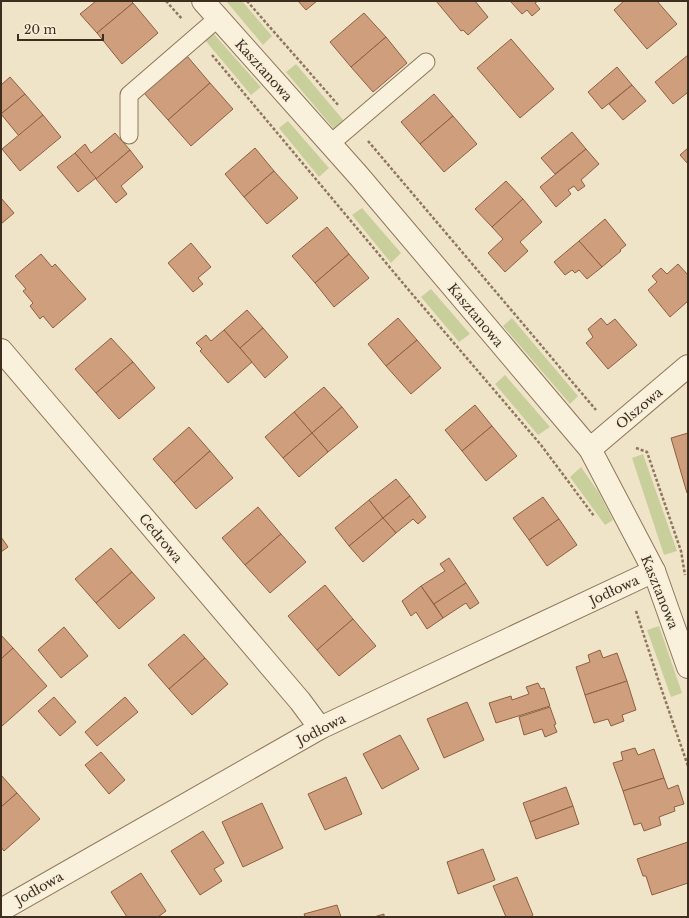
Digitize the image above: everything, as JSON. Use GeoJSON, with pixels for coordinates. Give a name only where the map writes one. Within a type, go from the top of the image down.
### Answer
{"type":"FeatureCollection","features":[{"type":"Feature","properties":{"kind":"street","name":"Kasztanowa"},"geometry":{"type":"LineString","coordinates":[[203,1],[330,144],[590,449],[654,571],[688,667]]}},
{"type":"Feature","properties":{"kind":"street","name":"Cedrowa"},"geometry":{"type":"LineString","coordinates":[[1,350],[300,701],[320,728]]}},
{"type":"Feature","properties":{"kind":"street","name":"Olszowa"},"geometry":{"type":"LineString","coordinates":[[590,449],[688,366]]}},
{"type":"Feature","properties":{"kind":"street","name":"Jodłowa"},"geometry":{"type":"LineString","coordinates":[[1,910],[320,728],[654,571]]}},
{"type":"Feature","properties":{"kind":"lane"},"geometry":{"type":"LineString","coordinates":[[129,135],[129,95],[218,18]]}},
{"type":"Feature","properties":{"kind":"lane"},"geometry":{"type":"LineString","coordinates":[[330,144],[426,62]]}},
{"type":"Feature","properties":{"kind":"path"},"geometry":{"type":"LineString","coordinates":[[166,1],[541,445],[596,520]]}},
{"type":"Feature","properties":{"kind":"path"},"geometry":{"type":"LineString","coordinates":[[248,1],[613,430],[636,448],[647,452],[681,551],[686,579]]}},
{"type":"Feature","properties":{"kind":"path"},"geometry":{"type":"LineString","coordinates":[[636,448],[637,441]]}},
{"type":"Feature","properties":{"kind":"path"},"geometry":{"type":"LineString","coordinates":[[636,611],[688,766]]}},
{"type":"Feature","properties":{"kind":"green space"},"geometry":{"type":"Polygon","coordinates":[[[226,1],[242,1],[272,36],[263,45],[226,1]]]}},
{"type":"Feature","properties":{"kind":"green space"},"geometry":{"type":"Polygon","coordinates":[[[212,32],[261,87],[251,95],[204,39],[212,32]]]}},
{"type":"Feature","properties":{"kind":"green space"},"geometry":{"type":"Polygon","coordinates":[[[296,64],[344,121],[334,129],[286,72],[296,64]]]}},
{"type":"Feature","properties":{"kind":"green space"},"geometry":{"type":"Polygon","coordinates":[[[288,121],[329,168],[319,177],[279,128],[288,121]]]}},
{"type":"Feature","properties":{"kind":"green space"},"geometry":{"type":"Polygon","coordinates":[[[362,208],[401,253],[391,263],[352,215],[362,208]]]}},
{"type":"Feature","properties":{"kind":"green space"},"geometry":{"type":"Polygon","coordinates":[[[431,289],[470,334],[459,342],[421,297],[431,289]]]}},
{"type":"Feature","properties":{"kind":"green space"},"geometry":{"type":"Polygon","coordinates":[[[512,318],[578,396],[570,404],[503,326],[512,318]]]}},
{"type":"Feature","properties":{"kind":"green space"},"geometry":{"type":"Polygon","coordinates":[[[505,375],[550,427],[538,435],[495,384],[505,375]]]}},
{"type":"Feature","properties":{"kind":"green space"},"geometry":{"type":"Polygon","coordinates":[[[643,454],[677,551],[664,555],[632,458],[643,454]]]}},
{"type":"Feature","properties":{"kind":"green space"},"geometry":{"type":"Polygon","coordinates":[[[581,467],[599,493],[613,520],[605,525],[570,477],[581,467]]]}},
{"type":"Feature","properties":{"kind":"green space"},"geometry":{"type":"Polygon","coordinates":[[[659,626],[682,693],[671,697],[647,630],[659,626]]]}},
{"type":"Feature","properties":{"kind":"building"},"geometry":{"type":"Polygon","coordinates":[[[96,1],[131,1],[133,3],[97,33],[80,14],[96,1]]]}},
{"type":"Feature","properties":{"kind":"building"},"geometry":{"type":"Polygon","coordinates":[[[298,1],[317,1],[306,10],[298,1]]]}},
{"type":"Feature","properties":{"kind":"building"},"geometry":{"type":"Polygon","coordinates":[[[436,1],[475,1],[488,17],[468,35],[463,30],[461,31],[436,1]]]}},
{"type":"Feature","properties":{"kind":"building"},"geometry":{"type":"Polygon","coordinates":[[[510,1],[538,1],[535,3],[540,9],[532,16],[527,10],[522,14],[510,1]]]}},
{"type":"Feature","properties":{"kind":"building"},"geometry":{"type":"Polygon","coordinates":[[[624,1],[657,1],[677,24],[647,49],[614,10],[624,1]]]}},
{"type":"Feature","properties":{"kind":"building"},"geometry":{"type":"Polygon","coordinates":[[[133,3],[158,33],[122,64],[97,33],[133,3]]]}},
{"type":"Feature","properties":{"kind":"building"},"geometry":{"type":"Polygon","coordinates":[[[364,13],[386,37],[351,67],[330,42],[364,13]]]}},
{"type":"Feature","properties":{"kind":"building"},"geometry":{"type":"Polygon","coordinates":[[[386,37],[407,63],[373,92],[351,67],[386,37]]]}},
{"type":"Feature","properties":{"kind":"building"},"geometry":{"type":"Polygon","coordinates":[[[511,39],[554,89],[520,118],[477,68],[511,39]]]}},
{"type":"Feature","properties":{"kind":"building"},"geometry":{"type":"Polygon","coordinates":[[[688,55],[688,95],[687,93],[673,104],[655,82],[688,55]]]}},
{"type":"Feature","properties":{"kind":"building"},"geometry":{"type":"Polygon","coordinates":[[[187,56],[210,83],[168,120],[144,93],[187,56]]]}},
{"type":"Feature","properties":{"kind":"building"},"geometry":{"type":"Polygon","coordinates":[[[617,67],[632,85],[602,109],[588,92],[617,67]]]}},
{"type":"Feature","properties":{"kind":"building"},"geometry":{"type":"Polygon","coordinates":[[[10,77],[25,94],[1,114],[1,85],[10,77]]]}},
{"type":"Feature","properties":{"kind":"building"},"geometry":{"type":"Polygon","coordinates":[[[210,83],[233,109],[191,146],[168,120],[210,83]]]}},
{"type":"Feature","properties":{"kind":"building"},"geometry":{"type":"Polygon","coordinates":[[[632,85],[646,101],[623,120],[609,104],[632,85]]]}},
{"type":"Feature","properties":{"kind":"building"},"geometry":{"type":"Polygon","coordinates":[[[25,94],[43,115],[19,136],[1,114],[25,94]]]}},
{"type":"Feature","properties":{"kind":"building"},"geometry":{"type":"Polygon","coordinates":[[[434,94],[453,116],[420,144],[401,122],[434,94]]]}},
{"type":"Feature","properties":{"kind":"building"},"geometry":{"type":"Polygon","coordinates":[[[43,115],[61,137],[20,171],[2,149],[43,115]]]}},
{"type":"Feature","properties":{"kind":"building"},"geometry":{"type":"Polygon","coordinates":[[[453,116],[477,144],[444,172],[420,144],[453,116]]]}},
{"type":"Feature","properties":{"kind":"building"},"geometry":{"type":"Polygon","coordinates":[[[572,132],[586,149],[555,174],[541,158],[572,132]]]}},
{"type":"Feature","properties":{"kind":"building"},"geometry":{"type":"Polygon","coordinates":[[[115,133],[130,150],[96,179],[75,153],[85,144],[91,153],[115,133]]]}},
{"type":"Feature","properties":{"kind":"building"},"geometry":{"type":"Polygon","coordinates":[[[255,148],[274,171],[244,197],[225,174],[255,148]]]}},
{"type":"Feature","properties":{"kind":"building"},"geometry":{"type":"Polygon","coordinates":[[[688,148],[688,164],[680,155],[688,148]]]}},
{"type":"Feature","properties":{"kind":"building"},"geometry":{"type":"Polygon","coordinates":[[[586,149],[599,164],[581,180],[585,186],[578,191],[574,186],[568,190],[571,194],[556,207],[540,187],[586,149]]]}},
{"type":"Feature","properties":{"kind":"building"},"geometry":{"type":"Polygon","coordinates":[[[130,150],[143,167],[121,186],[127,194],[116,203],[96,179],[130,150]]]}},
{"type":"Feature","properties":{"kind":"building"},"geometry":{"type":"Polygon","coordinates":[[[75,153],[96,178],[78,192],[57,167],[75,153]]]}},
{"type":"Feature","properties":{"kind":"building"},"geometry":{"type":"Polygon","coordinates":[[[274,171],[298,198],[267,224],[244,197],[274,171]]]}},
{"type":"Feature","properties":{"kind":"building"},"geometry":{"type":"Polygon","coordinates":[[[506,181],[523,199],[492,227],[475,209],[506,181]]]}},
{"type":"Feature","properties":{"kind":"building"},"geometry":{"type":"Polygon","coordinates":[[[1,198],[14,213],[1,224],[1,198]]]}},
{"type":"Feature","properties":{"kind":"building"},"geometry":{"type":"Polygon","coordinates":[[[523,199],[542,222],[520,242],[528,251],[505,272],[488,253],[503,239],[492,227],[523,199]]]}},
{"type":"Feature","properties":{"kind":"building"},"geometry":{"type":"Polygon","coordinates":[[[605,219],[626,245],[602,267],[579,241],[605,219]]]}},
{"type":"Feature","properties":{"kind":"building"},"geometry":{"type":"Polygon","coordinates":[[[327,227],[349,254],[315,283],[292,256],[327,227]]]}},
{"type":"Feature","properties":{"kind":"building"},"geometry":{"type":"Polygon","coordinates":[[[579,241],[602,267],[587,279],[579,270],[575,273],[572,270],[565,275],[554,262],[579,241]]]}},
{"type":"Feature","properties":{"kind":"building"},"geometry":{"type":"Polygon","coordinates":[[[191,243],[211,267],[198,278],[203,284],[193,292],[168,263],[191,243]]]}},
{"type":"Feature","properties":{"kind":"building"},"geometry":{"type":"Polygon","coordinates":[[[41,254],[52,267],[55,264],[86,299],[53,328],[43,316],[40,319],[30,306],[33,303],[23,291],[26,289],[15,276],[41,254]]]}},
{"type":"Feature","properties":{"kind":"building"},"geometry":{"type":"Polygon","coordinates":[[[349,254],[369,278],[334,307],[315,283],[349,254]]]}},
{"type":"Feature","properties":{"kind":"building"},"geometry":{"type":"Polygon","coordinates":[[[678,264],[688,275],[688,301],[670,317],[648,290],[657,282],[652,276],[661,268],[667,274],[678,264]]]}},
{"type":"Feature","properties":{"kind":"building"},"geometry":{"type":"Polygon","coordinates":[[[247,310],[263,328],[240,348],[224,330],[247,310]]]}},
{"type":"Feature","properties":{"kind":"building"},"geometry":{"type":"Polygon","coordinates":[[[398,318],[417,340],[386,366],[368,344],[398,318]]]}},
{"type":"Feature","properties":{"kind":"building"},"geometry":{"type":"Polygon","coordinates":[[[601,318],[607,325],[615,319],[637,345],[608,369],[586,343],[593,337],[588,329],[601,318]]]}},
{"type":"Feature","properties":{"kind":"building"},"geometry":{"type":"Polygon","coordinates":[[[263,328],[288,357],[265,378],[240,348],[263,328]]]}},
{"type":"Feature","properties":{"kind":"building"},"geometry":{"type":"Polygon","coordinates":[[[224,330],[252,362],[228,383],[200,351],[202,349],[196,343],[206,335],[211,341],[224,330]]]}},
{"type":"Feature","properties":{"kind":"building"},"geometry":{"type":"Polygon","coordinates":[[[111,338],[133,362],[96,393],[75,369],[111,338]]]}},
{"type":"Feature","properties":{"kind":"building"},"geometry":{"type":"Polygon","coordinates":[[[417,340],[441,368],[411,394],[386,366],[417,340]]]}},
{"type":"Feature","properties":{"kind":"building"},"geometry":{"type":"Polygon","coordinates":[[[133,362],[155,388],[119,419],[96,393],[133,362]]]}},
{"type":"Feature","properties":{"kind":"building"},"geometry":{"type":"Polygon","coordinates":[[[324,387],[342,407],[312,433],[294,412],[324,387]]]}},
{"type":"Feature","properties":{"kind":"building"},"geometry":{"type":"Polygon","coordinates":[[[475,405],[492,426],[462,451],[445,430],[475,405]]]}},
{"type":"Feature","properties":{"kind":"building"},"geometry":{"type":"Polygon","coordinates":[[[342,407],[358,427],[328,452],[312,433],[342,407]]]}},
{"type":"Feature","properties":{"kind":"building"},"geometry":{"type":"Polygon","coordinates":[[[294,412],[312,433],[283,458],[265,437],[294,412]]]}},
{"type":"Feature","properties":{"kind":"building"},"geometry":{"type":"Polygon","coordinates":[[[492,426],[517,456],[486,481],[462,451],[492,426]]]}},
{"type":"Feature","properties":{"kind":"building"},"geometry":{"type":"Polygon","coordinates":[[[189,427],[210,451],[174,483],[153,459],[189,427]]]}},
{"type":"Feature","properties":{"kind":"building"},"geometry":{"type":"Polygon","coordinates":[[[312,433],[328,452],[299,477],[283,458],[312,433]]]}},
{"type":"Feature","properties":{"kind":"building"},"geometry":{"type":"Polygon","coordinates":[[[688,433],[688,493],[687,493],[671,438],[688,433]]]}},
{"type":"Feature","properties":{"kind":"building"},"geometry":{"type":"Polygon","coordinates":[[[210,451],[233,478],[196,509],[174,483],[210,451]]]}},
{"type":"Feature","properties":{"kind":"building"},"geometry":{"type":"Polygon","coordinates":[[[396,479],[410,496],[383,518],[369,500],[396,479]]]}},
{"type":"Feature","properties":{"kind":"building"},"geometry":{"type":"Polygon","coordinates":[[[410,496],[426,517],[418,524],[413,519],[396,533],[383,518],[410,496]]]}},
{"type":"Feature","properties":{"kind":"building"},"geometry":{"type":"Polygon","coordinates":[[[543,497],[559,519],[529,540],[513,518],[543,497]]]}},
{"type":"Feature","properties":{"kind":"building"},"geometry":{"type":"Polygon","coordinates":[[[369,500],[383,518],[349,546],[335,528],[369,500]]]}},
{"type":"Feature","properties":{"kind":"building"},"geometry":{"type":"Polygon","coordinates":[[[258,507],[281,534],[245,565],[222,538],[258,507]]]}},
{"type":"Feature","properties":{"kind":"building"},"geometry":{"type":"Polygon","coordinates":[[[383,518],[396,533],[363,562],[349,546],[383,518]]]}},
{"type":"Feature","properties":{"kind":"building"},"geometry":{"type":"Polygon","coordinates":[[[559,519],[577,545],[547,566],[529,540],[559,519]]]}},
{"type":"Feature","properties":{"kind":"building"},"geometry":{"type":"Polygon","coordinates":[[[281,534],[306,562],[270,593],[245,565],[281,534]]]}},
{"type":"Feature","properties":{"kind":"building"},"geometry":{"type":"Polygon","coordinates":[[[1,537],[8,547],[1,552],[1,537]]]}},
{"type":"Feature","properties":{"kind":"building"},"geometry":{"type":"Polygon","coordinates":[[[111,548],[132,572],[96,603],[75,579],[111,548]]]}},
{"type":"Feature","properties":{"kind":"building"},"geometry":{"type":"Polygon","coordinates":[[[449,558],[466,583],[434,604],[421,586],[445,571],[440,564],[449,558]]]}},
{"type":"Feature","properties":{"kind":"building"},"geometry":{"type":"Polygon","coordinates":[[[132,572],[155,598],[119,629],[96,603],[132,572]]]}},
{"type":"Feature","properties":{"kind":"building"},"geometry":{"type":"Polygon","coordinates":[[[466,583],[479,603],[470,609],[466,603],[443,618],[434,604],[466,583]]]}},
{"type":"Feature","properties":{"kind":"building"},"geometry":{"type":"Polygon","coordinates":[[[325,585],[353,619],[317,650],[288,616],[325,585]]]}},
{"type":"Feature","properties":{"kind":"building"},"geometry":{"type":"Polygon","coordinates":[[[421,586],[443,618],[427,629],[416,612],[411,616],[402,601],[421,586]]]}},
{"type":"Feature","properties":{"kind":"building"},"geometry":{"type":"Polygon","coordinates":[[[353,619],[376,646],[339,676],[317,650],[353,619]]]}},
{"type":"Feature","properties":{"kind":"building"},"geometry":{"type":"Polygon","coordinates":[[[64,627],[88,656],[61,678],[38,650],[64,627]]]}},
{"type":"Feature","properties":{"kind":"building"},"geometry":{"type":"Polygon","coordinates":[[[184,634],[205,658],[169,689],[148,665],[184,634]]]}},
{"type":"Feature","properties":{"kind":"building"},"geometry":{"type":"Polygon","coordinates":[[[1,635],[13,648],[1,659],[1,635]]]}},
{"type":"Feature","properties":{"kind":"building"},"geometry":{"type":"Polygon","coordinates":[[[13,648],[47,686],[2,726],[1,659],[13,648]]]}},
{"type":"Feature","properties":{"kind":"building"},"geometry":{"type":"Polygon","coordinates":[[[600,650],[603,658],[617,653],[627,681],[585,695],[576,667],[590,662],[588,655],[600,650]]]}},
{"type":"Feature","properties":{"kind":"building"},"geometry":{"type":"Polygon","coordinates":[[[205,658],[228,684],[192,715],[169,689],[205,658]]]}},
{"type":"Feature","properties":{"kind":"building"},"geometry":{"type":"Polygon","coordinates":[[[627,681],[636,710],[622,715],[624,721],[611,726],[608,719],[594,723],[585,695],[627,681]]]}},
{"type":"Feature","properties":{"kind":"building"},"geometry":{"type":"Polygon","coordinates":[[[538,683],[541,689],[544,688],[550,706],[496,723],[489,703],[511,696],[512,700],[529,694],[526,687],[538,683]]]}},
{"type":"Feature","properties":{"kind":"building"},"geometry":{"type":"Polygon","coordinates":[[[54,697],[76,722],[60,736],[38,711],[54,697]]]}},
{"type":"Feature","properties":{"kind":"building"},"geometry":{"type":"Polygon","coordinates":[[[125,697],[138,712],[97,746],[85,732],[125,697]]]}},
{"type":"Feature","properties":{"kind":"building"},"geometry":{"type":"Polygon","coordinates":[[[467,702],[484,740],[444,758],[427,719],[467,702]]]}},
{"type":"Feature","properties":{"kind":"building"},"geometry":{"type":"Polygon","coordinates":[[[550,707],[557,732],[545,737],[542,729],[524,735],[519,717],[550,707]]]}},
{"type":"Feature","properties":{"kind":"building"},"geometry":{"type":"Polygon","coordinates":[[[400,735],[419,769],[382,789],[363,754],[400,735]]]}},
{"type":"Feature","properties":{"kind":"building"},"geometry":{"type":"Polygon","coordinates":[[[635,748],[638,755],[654,749],[664,778],[623,791],[613,763],[623,760],[621,752],[635,748]]]}},
{"type":"Feature","properties":{"kind":"building"},"geometry":{"type":"Polygon","coordinates":[[[101,752],[125,780],[109,794],[85,765],[101,752]]]}},
{"type":"Feature","properties":{"kind":"building"},"geometry":{"type":"Polygon","coordinates":[[[1,775],[17,793],[1,807],[1,775]]]}},
{"type":"Feature","properties":{"kind":"building"},"geometry":{"type":"Polygon","coordinates":[[[346,777],[362,814],[325,830],[308,794],[346,777]]]}},
{"type":"Feature","properties":{"kind":"building"},"geometry":{"type":"Polygon","coordinates":[[[664,778],[668,789],[678,785],[684,804],[674,807],[675,811],[659,817],[661,825],[644,831],[641,823],[634,825],[623,791],[664,778]]]}},
{"type":"Feature","properties":{"kind":"building"},"geometry":{"type":"Polygon","coordinates":[[[566,787],[573,806],[530,822],[523,803],[566,787]]]}},
{"type":"Feature","properties":{"kind":"building"},"geometry":{"type":"Polygon","coordinates":[[[17,793],[40,819],[4,851],[1,847],[1,807],[17,793]]]}},
{"type":"Feature","properties":{"kind":"building"},"geometry":{"type":"Polygon","coordinates":[[[262,803],[283,848],[243,867],[222,822],[262,803]]]}},
{"type":"Feature","properties":{"kind":"building"},"geometry":{"type":"Polygon","coordinates":[[[573,806],[579,824],[536,839],[530,822],[573,806]]]}},
{"type":"Feature","properties":{"kind":"building"},"geometry":{"type":"Polygon","coordinates":[[[203,831],[224,863],[214,869],[222,881],[200,895],[171,851],[203,831]]]}},
{"type":"Feature","properties":{"kind":"building"},"geometry":{"type":"Polygon","coordinates":[[[688,842],[688,883],[652,895],[646,876],[643,876],[637,859],[688,842]]]}},
{"type":"Feature","properties":{"kind":"building"},"geometry":{"type":"Polygon","coordinates":[[[483,849],[495,880],[458,894],[447,862],[483,849]]]}},
{"type":"Feature","properties":{"kind":"building"},"geometry":{"type":"Polygon","coordinates":[[[141,873],[166,911],[158,917],[127,917],[111,892],[141,873]]]}},
{"type":"Feature","properties":{"kind":"building"},"geometry":{"type":"Polygon","coordinates":[[[517,877],[533,915],[530,917],[506,917],[493,886],[517,877]]]}},
{"type":"Feature","properties":{"kind":"building"},"geometry":{"type":"Polygon","coordinates":[[[337,905],[341,917],[305,917],[304,914],[337,905]]]}},
{"type":"Feature","properties":{"kind":"building"},"geometry":{"type":"Polygon","coordinates":[[[384,914],[384,917],[374,917],[384,914]]]}}]}
